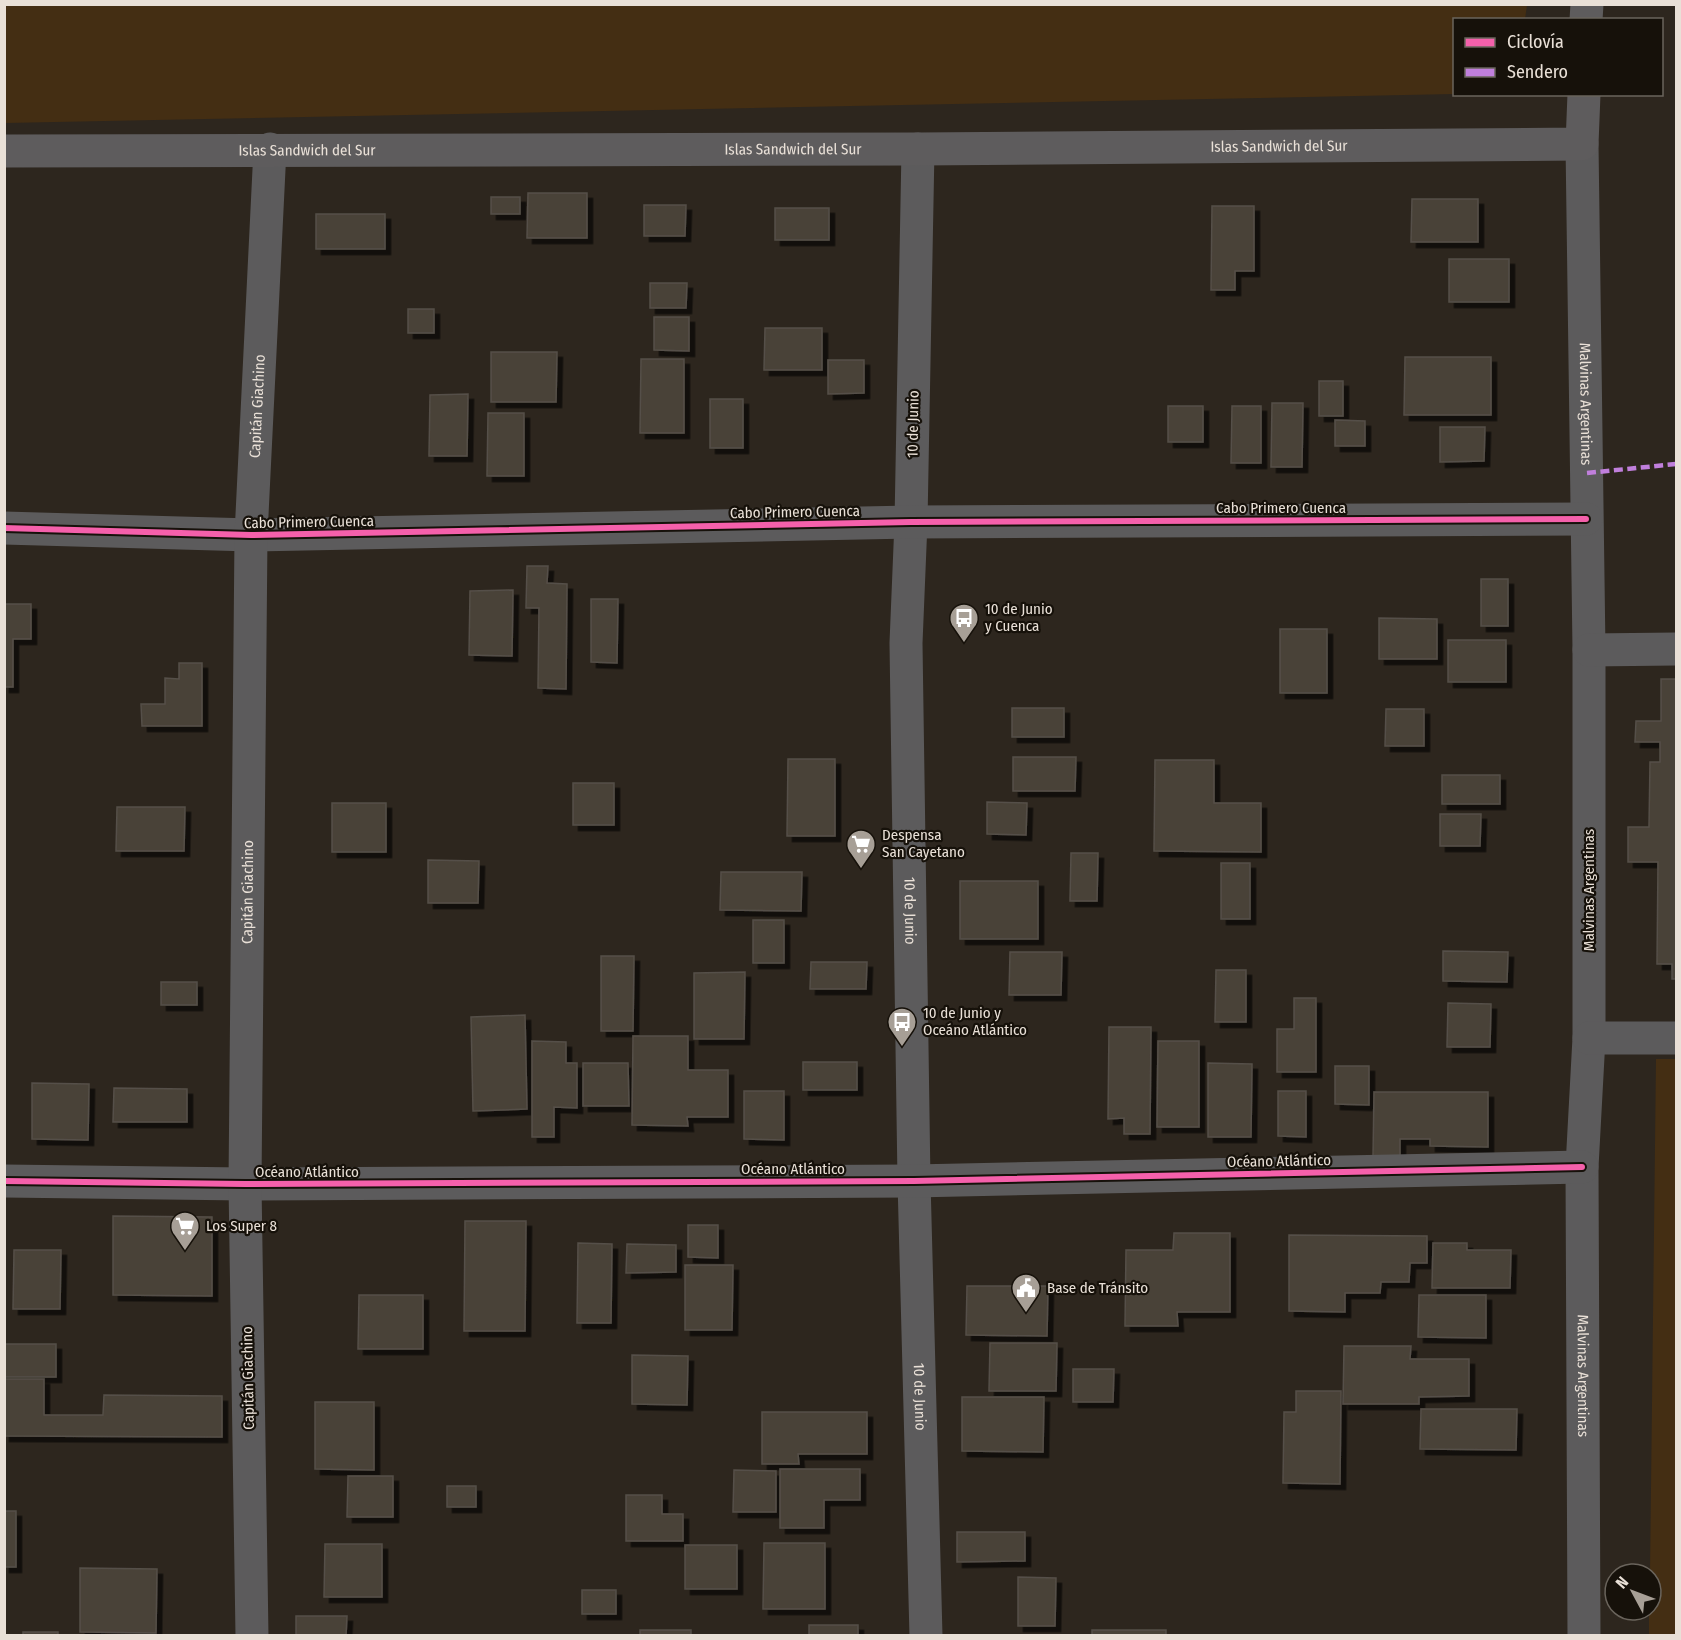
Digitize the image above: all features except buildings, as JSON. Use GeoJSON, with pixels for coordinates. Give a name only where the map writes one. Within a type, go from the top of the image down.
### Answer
{"type":"FeatureCollection","features":[{"type":"Feature","properties":{"kind":"main road"},"geometry":{"type":"LineString","coordinates":[[1582,144],[1584,96]]}},
{"type":"Feature","properties":{"kind":"main road","name":"Islas Sandwich del Sur"},"geometry":{"type":"LineString","coordinates":[[4,151],[918,149],[1582,144]]}},
{"type":"Feature","properties":{"kind":"street","name":"Malvinas Argentinas"},"geometry":{"type":"LineString","coordinates":[[1582,144],[1589,650],[1589,1038],[1582,1167],[1584,1635]]}},
{"type":"Feature","properties":{"kind":"street","name":"Capitán Giachino"},"geometry":{"type":"LineString","coordinates":[[252,1635],[245,1184],[251,535],[270,149]]}},
{"type":"Feature","properties":{"kind":"street","name":"10 de Junio"},"geometry":{"type":"LineString","coordinates":[[918,149],[911,522],[906,643],[914,1181],[926,1635]]}},
{"type":"Feature","properties":{"kind":"street","name":"Cabo Primero Cuenca"},"geometry":{"type":"LineString","coordinates":[[4,528],[251,535],[911,522],[1586,519]]}},
{"type":"Feature","properties":{"kind":"street"},"geometry":{"type":"LineString","coordinates":[[1589,650],[1677,649]]}},
{"type":"Feature","properties":{"kind":"street"},"geometry":{"type":"LineString","coordinates":[[1589,1038],[1677,1038]]}},
{"type":"Feature","properties":{"kind":"street","name":"Océano Atlántico"},"geometry":{"type":"LineString","coordinates":[[4,1181],[245,1184],[914,1181],[1582,1167]]}},
{"type":"Feature","properties":{"kind":"shaded area"},"geometry":{"type":"Polygon","coordinates":[[[5,4],[1527,5],[1525,18],[1453,18],[1453,94],[5,123],[5,4]]]}},
{"type":"Feature","properties":{"kind":"shaded area"},"geometry":{"type":"Polygon","coordinates":[[[1656,1059],[1676,1059],[1676,1636],[1649,1635],[1649,1622],[1663,1622],[1663,1562],[1650,1562],[1656,1059]]]}},
{"type":"Feature","properties":{"kind":"marked path"},"geometry":{"type":"LineString","coordinates":[[1587,473],[1676,464]]}},
{"type":"Feature","properties":{"kind":"cycle path"},"geometry":{"type":"LineString","coordinates":[[4,528],[251,535],[911,522],[1586,519]]}},
{"type":"Feature","properties":{"kind":"cycle path"},"geometry":{"type":"LineString","coordinates":[[4,1181],[245,1184],[914,1181],[1582,1167]]}},
{"type":"Feature","properties":{"kind":"place","name":"10 de Junio y Cuenca"},"geometry":{"type":"Point","coordinates":[964,644]}},
{"type":"Feature","properties":{"kind":"place","name":"Despensa San Cayetano"},"geometry":{"type":"Point","coordinates":[861,870]}},
{"type":"Feature","properties":{"kind":"place","name":"10 de Junio y Oceáno Atlántico"},"geometry":{"type":"Point","coordinates":[902,1048]}},
{"type":"Feature","properties":{"kind":"place","name":"Los Super 8"},"geometry":{"type":"Point","coordinates":[185,1252]}},
{"type":"Feature","properties":{"kind":"place","name":"Base de Tránsito"},"geometry":{"type":"Point","coordinates":[1026,1314]}}]}
